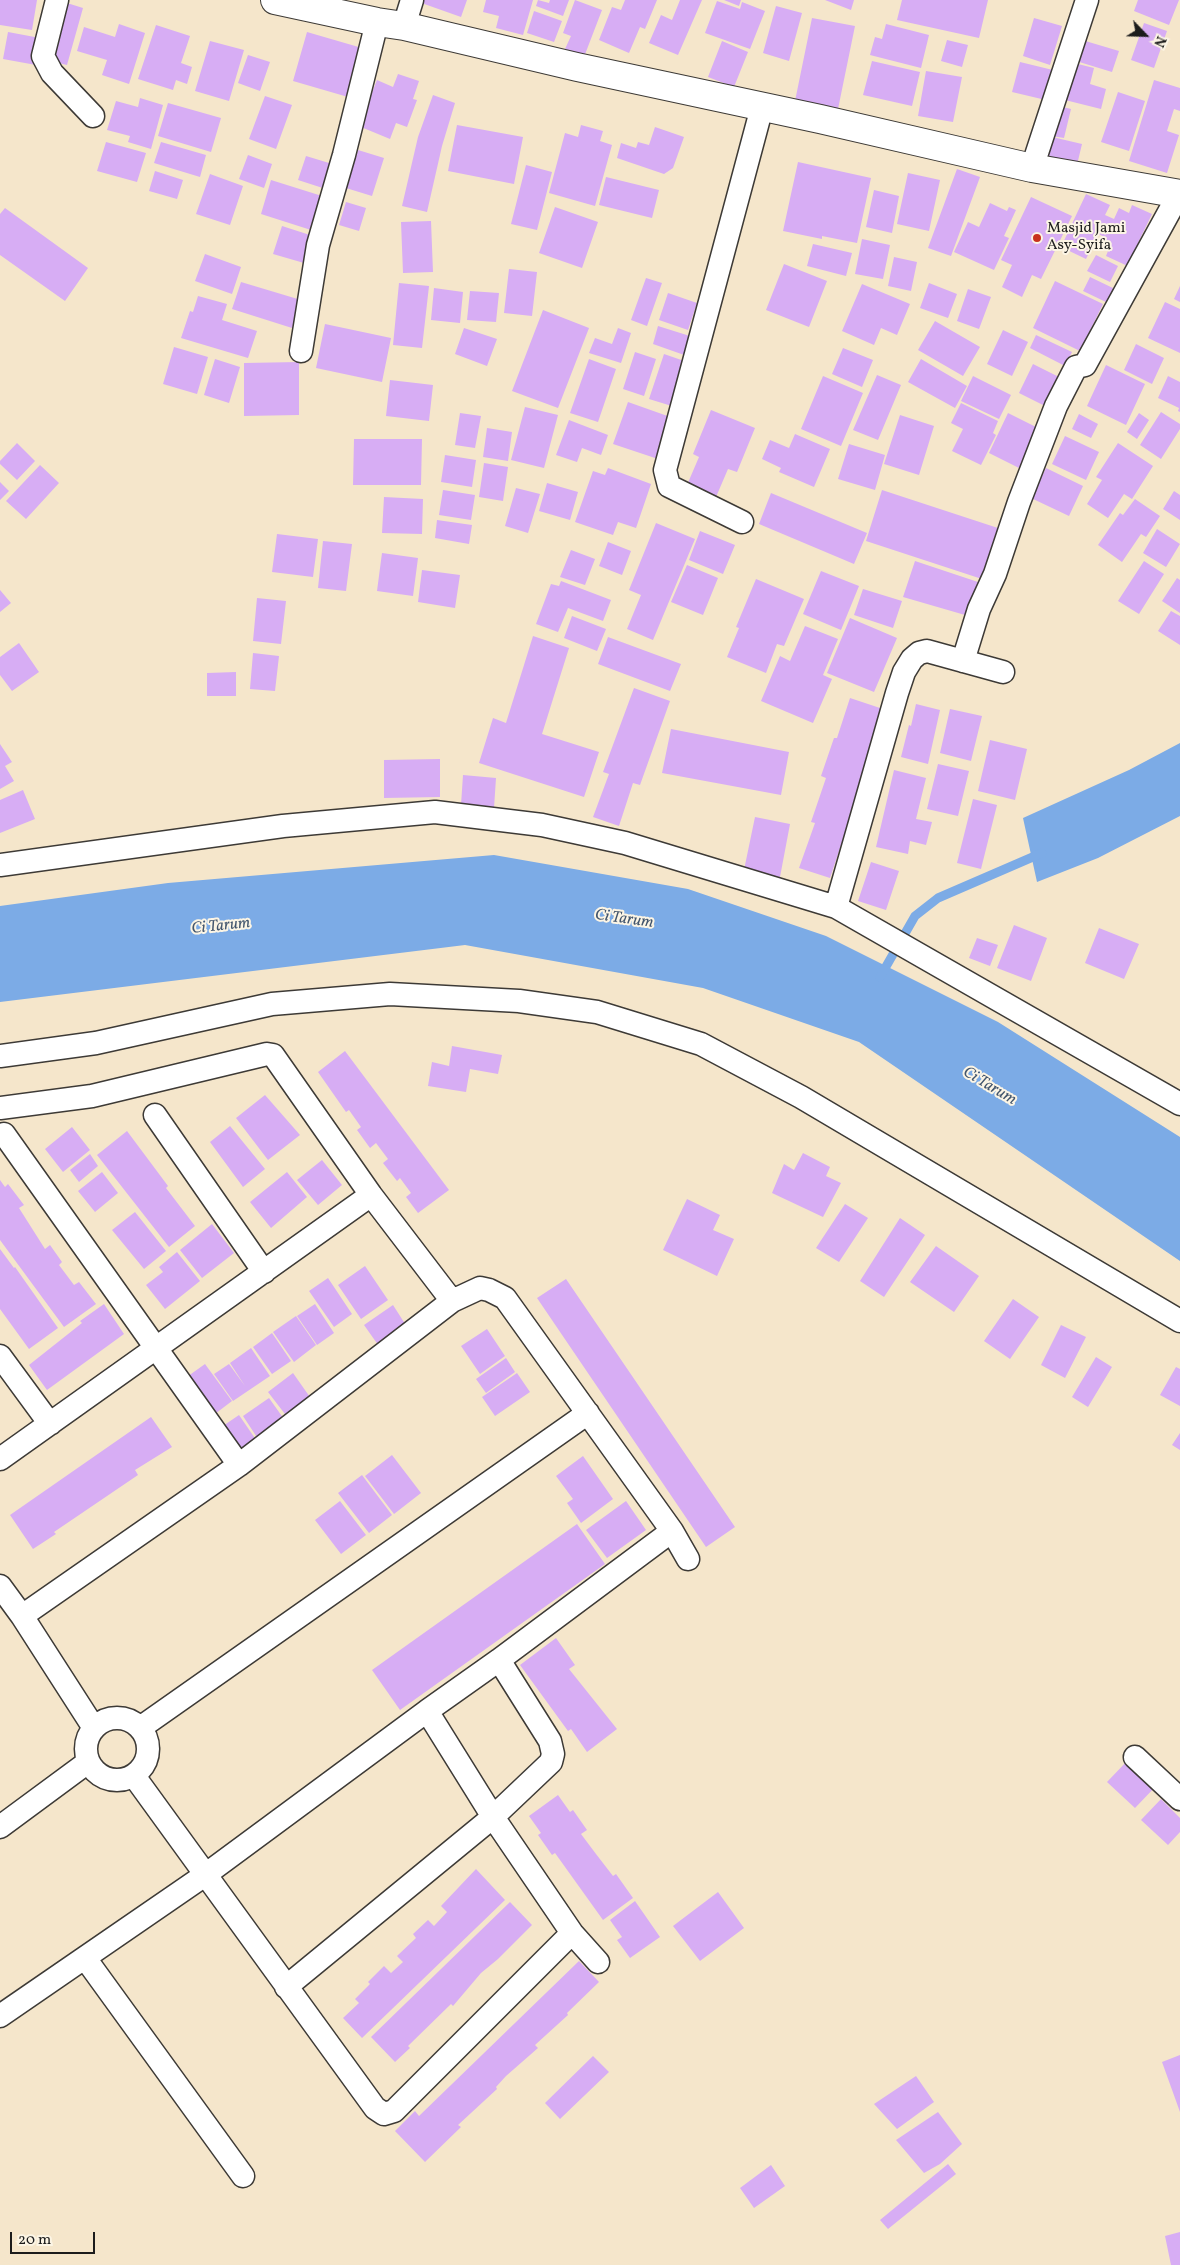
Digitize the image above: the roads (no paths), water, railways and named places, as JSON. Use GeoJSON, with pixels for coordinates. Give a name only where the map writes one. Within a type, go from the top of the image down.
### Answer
{"type":"FeatureCollection","features":[{"type":"Feature","properties":{"kind":"street"},"geometry":{"type":"LineString","coordinates":[[57,0],[43,56],[52,73],[93,116]]}},
{"type":"Feature","properties":{"kind":"street"},"geometry":{"type":"LineString","coordinates":[[275,0],[404,26],[577,67],[1032,168],[1179,194],[1086,365],[1076,366],[1056,406],[1019,502],[995,574],[979,609],[963,661]]}},
{"type":"Feature","properties":{"kind":"street"},"geometry":{"type":"LineString","coordinates":[[404,26],[412,0]]}},
{"type":"Feature","properties":{"kind":"street"},"geometry":{"type":"LineString","coordinates":[[1032,168],[1087,0]]}},
{"type":"Feature","properties":{"kind":"street"},"geometry":{"type":"LineString","coordinates":[[301,351],[318,245],[344,156],[377,22]]}},
{"type":"Feature","properties":{"kind":"street"},"geometry":{"type":"LineString","coordinates":[[742,522],[669,486],[665,470],[762,107]]}},
{"type":"Feature","properties":{"kind":"street"},"geometry":{"type":"LineString","coordinates":[[836,907],[904,672],[912,659],[919,653],[927,651],[1002,672]]}},
{"type":"Feature","properties":{"kind":"street"},"geometry":{"type":"LineString","coordinates":[[0,865],[283,826],[435,812],[542,825],[625,843],[836,907],[1180,1104]]}},
{"type":"Feature","properties":{"kind":"street"},"geometry":{"type":"LineString","coordinates":[[0,1056],[96,1042],[272,1004],[390,994],[519,1001],[596,1012],[701,1044],[792,1093],[1180,1321]]}},
{"type":"Feature","properties":{"kind":"street"},"geometry":{"type":"LineString","coordinates":[[0,1108],[92,1096],[267,1054],[274,1055],[371,1195],[452,1301]]}},
{"type":"Feature","properties":{"kind":"street"},"geometry":{"type":"LineString","coordinates":[[155,1115],[264,1272]]}},
{"type":"Feature","properties":{"kind":"street"},"geometry":{"type":"LineString","coordinates":[[4,1134],[239,1464]]}},
{"type":"Feature","properties":{"kind":"street"},"geometry":{"type":"LineString","coordinates":[[0,1459],[371,1195]]}},
{"type":"Feature","properties":{"kind":"street"},"geometry":{"type":"LineString","coordinates":[[22,1616],[239,1464],[452,1301],[480,1288],[505,1298],[672,1531],[688,1559]]}},
{"type":"Feature","properties":{"kind":"street"},"geometry":{"type":"LineString","coordinates":[[0,1356],[50,1424]]}},
{"type":"Feature","properties":{"kind":"street"},"geometry":{"type":"LineString","coordinates":[[140,1728],[588,1413]]}},
{"type":"Feature","properties":{"kind":"street"},"geometry":{"type":"LineString","coordinates":[[0,2016],[205,1875],[672,1531]]}},
{"type":"Feature","properties":{"kind":"street"},"geometry":{"type":"LineString","coordinates":[[0,1586],[22,1616],[94,1728]]}},
{"type":"Feature","properties":{"kind":"street"},"geometry":{"type":"LineString","coordinates":[[286,1987],[493,1818],[551,1762],[553,1754],[550,1741],[499,1660]]}},
{"type":"Feature","properties":{"kind":"street"},"geometry":{"type":"LineString","coordinates":[[427,1711],[493,1818],[572,1933],[598,1962]]}},
{"type":"Feature","properties":{"kind":"street"},"geometry":{"type":"LineString","coordinates":[[110,1718],[132,1721],[146,1737],[147,1759],[142,1768],[134,1776],[124,1780],[113,1781],[102,1777],[94,1771],[88,1762],[86,1751],[87,1740],[94,1728],[100,1722],[110,1718]]}},
{"type":"Feature","properties":{"kind":"street"},"geometry":{"type":"LineString","coordinates":[[1136,1757],[1180,1798]]}},
{"type":"Feature","properties":{"kind":"street"},"geometry":{"type":"LineString","coordinates":[[0,1827],[88,1762]]}},
{"type":"Feature","properties":{"kind":"street"},"geometry":{"type":"LineString","coordinates":[[134,1776],[374,2108],[384,2114],[394,2112],[572,1933]]}},
{"type":"Feature","properties":{"kind":"street"},"geometry":{"type":"LineString","coordinates":[[85,1958],[243,2176]]}},
{"type":"Feature","properties":{"kind":"water"},"geometry":{"type":"Polygon","coordinates":[[[1180,743],[1180,816],[1098,858],[1037,882],[1023,818],[1129,770],[1180,743]]]}},
{"type":"Feature","properties":{"kind":"water","name":"Ci Tarum"},"geometry":{"type":"Polygon","coordinates":[[[494,855],[688,889],[826,936],[998,1022],[1180,1137],[1180,1261],[859,1042],[703,988],[465,945],[0,1002],[0,906],[168,883],[494,855]]]}},
{"type":"Feature","properties":{"kind":"waterway"},"geometry":{"type":"LineString","coordinates":[[880,977],[915,916],[938,898],[1042,853]]}},
{"type":"Feature","properties":{"kind":"place","name":"Masjid Jami Asy-Syifa"},"geometry":{"type":"Point","coordinates":[1037,238]}}]}
